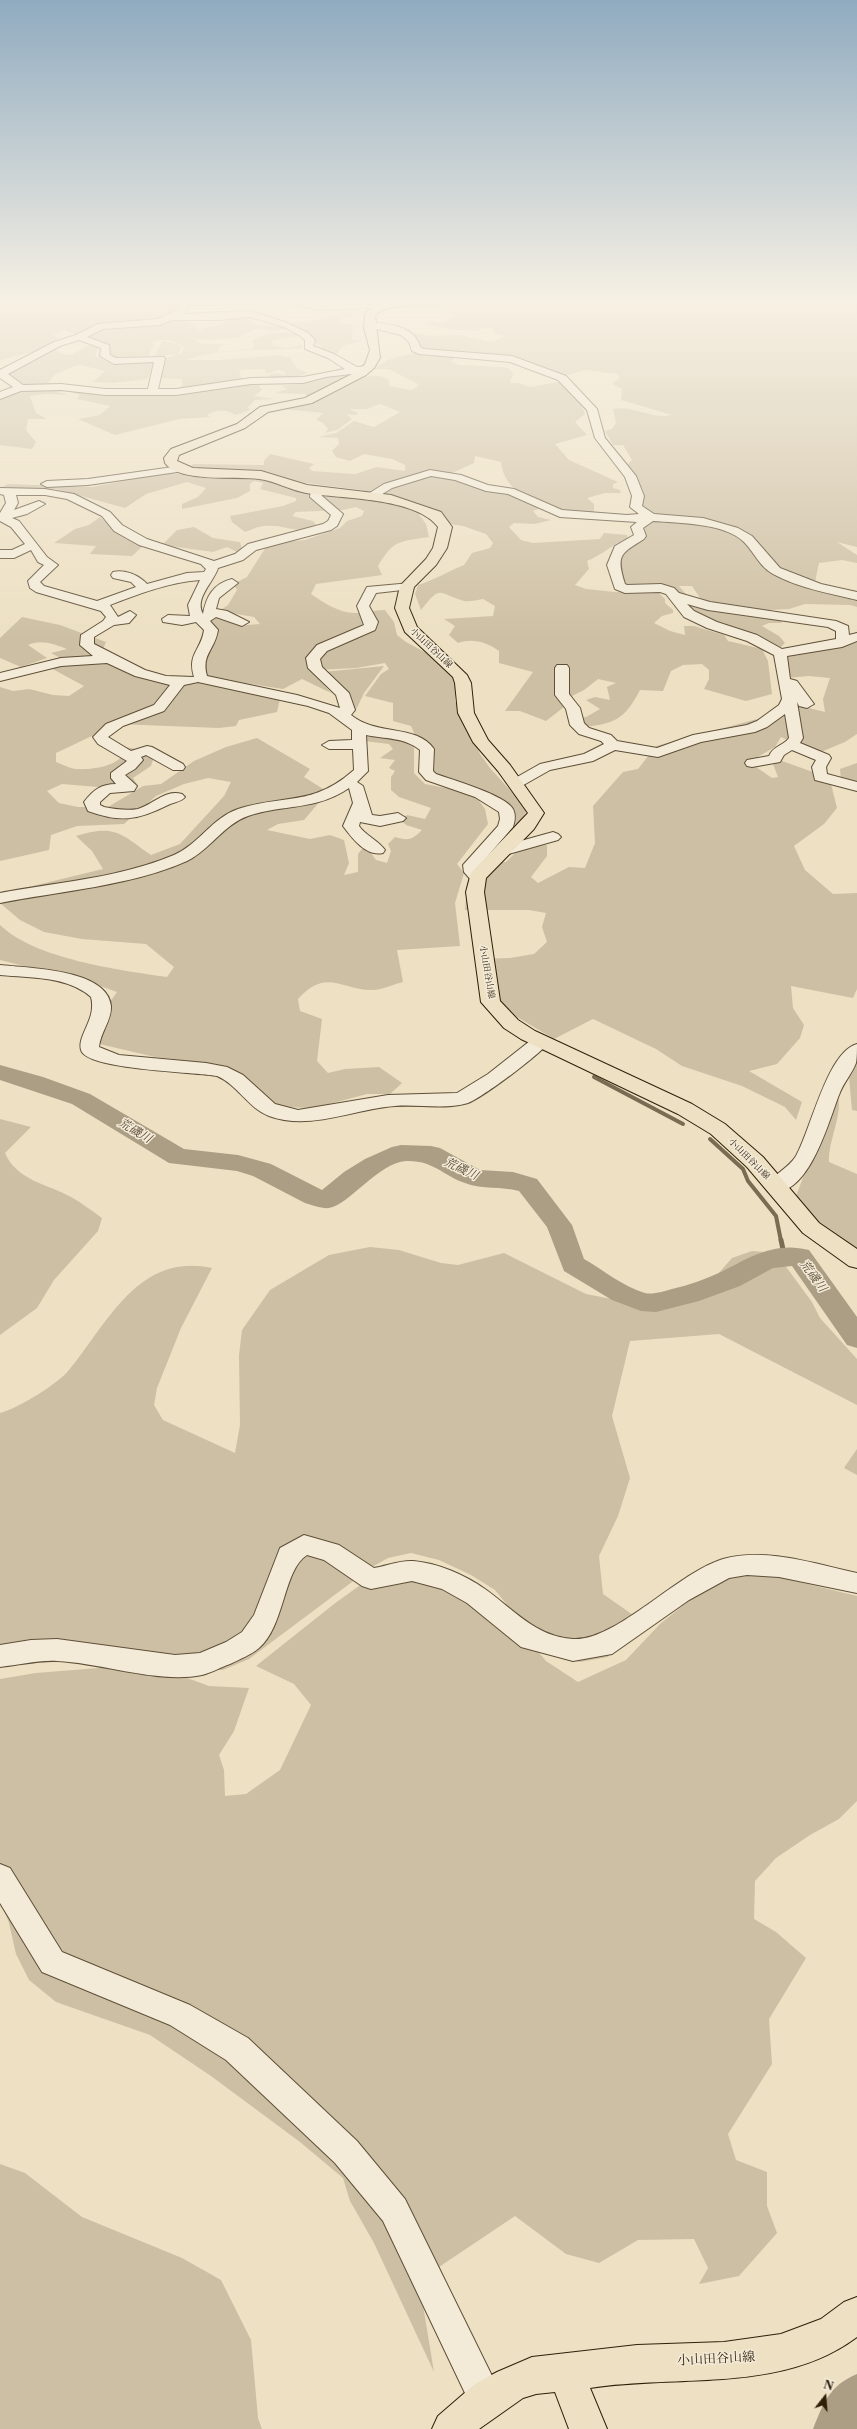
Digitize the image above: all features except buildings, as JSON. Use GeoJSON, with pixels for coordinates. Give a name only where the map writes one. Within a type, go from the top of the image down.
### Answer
{"type":"FeatureCollection","features":[{"type":"Feature","properties":{"kind":"main road"},"geometry":{"type":"LineString","coordinates":[[256,414],[241,426],[179,450],[171,455],[170,460],[172,465],[180,469],[200,473],[261,475],[273,477],[294,487],[315,491],[372,496],[403,502],[431,512],[441,518],[445,527],[435,558],[407,586]]}},
{"type":"Feature","properties":{"kind":"main road","name":"小山田谷山線"},"geometry":{"type":"LineString","coordinates":[[407,586],[402,608],[410,629],[459,675],[463,683],[466,713],[481,742],[536,813],[528,825],[505,850],[477,877],[475,892],[491,1002],[512,1024],[541,1041],[700,1117],[718,1129],[734,1143],[776,1186],[810,1228],[857,1260]]}},
{"type":"Feature","properties":{"kind":"main road","name":"小山田谷山線"},"geometry":{"type":"LineString","coordinates":[[451,2429],[486,2400],[508,2386],[532,2376],[566,2373],[601,2366],[759,2357],[798,2348],[824,2338],[842,2328],[857,2315]]}},
{"type":"Feature","properties":{"kind":"main road"},"geometry":{"type":"LineString","coordinates":[[566,2373],[588,2429]]}},
{"type":"Feature","properties":{"kind":"street"},"geometry":{"type":"LineString","coordinates":[[594,414],[600,438],[630,476],[638,496],[636,507],[651,517]]}},
{"type":"Feature","properties":{"kind":"street"},"geometry":{"type":"LineString","coordinates":[[0,481],[48,484],[88,482],[180,469]]}},
{"type":"Feature","properties":{"kind":"street"},"geometry":{"type":"LineString","coordinates":[[372,496],[388,486],[430,473],[457,478],[486,488],[510,491],[560,513],[627,519],[651,517],[703,522],[734,531],[748,539],[767,562],[776,570],[817,587],[857,596]]}},
{"type":"Feature","properties":{"kind":"street"},"geometry":{"type":"LineString","coordinates":[[5,491],[45,492],[70,496],[106,514],[118,528],[143,542],[196,557],[211,571]]}},
{"type":"Feature","properties":{"kind":"street"},"geometry":{"type":"LineString","coordinates":[[4,516],[12,503],[5,491]]}},
{"type":"Feature","properties":{"kind":"street"},"geometry":{"type":"LineString","coordinates":[[98,605],[144,588],[211,571],[239,557],[252,547],[327,527],[333,523],[337,514],[316,497],[315,491]]}},
{"type":"Feature","properties":{"kind":"street"},"geometry":{"type":"LineString","coordinates":[[4,516],[23,512],[39,504]]}},
{"type":"Feature","properties":{"kind":"street"},"geometry":{"type":"LineString","coordinates":[[4,516],[4,518],[15,524],[36,549],[45,563],[52,565],[34,581],[34,585],[45,592],[98,605],[110,613],[112,621]]}},
{"type":"Feature","properties":{"kind":"street"},"geometry":{"type":"LineString","coordinates":[[651,517],[637,527],[640,536],[635,541],[619,549],[613,565],[618,586],[636,590],[661,588],[675,596],[708,606],[817,621],[842,636]]}},
{"type":"Feature","properties":{"kind":"street"},"geometry":{"type":"LineString","coordinates":[[0,554],[14,554],[36,549],[61,554]]}},
{"type":"Feature","properties":{"kind":"street"},"geometry":{"type":"LineString","coordinates":[[201,680],[197,662],[198,653],[211,639],[211,630],[203,616],[194,610],[195,600],[211,571]]}},
{"type":"Feature","properties":{"kind":"street"},"geometry":{"type":"LineString","coordinates":[[117,575],[138,576],[144,588]]}},
{"type":"Feature","properties":{"kind":"street"},"geometry":{"type":"LineString","coordinates":[[203,616],[208,604],[214,596],[232,583]]}},
{"type":"Feature","properties":{"kind":"street"},"geometry":{"type":"LineString","coordinates":[[342,717],[348,710],[342,694],[316,668],[313,658],[322,648],[370,627],[371,622],[363,606],[371,590],[407,586]]}},
{"type":"Feature","properties":{"kind":"street"},"geometry":{"type":"LineString","coordinates":[[675,596],[690,614],[712,625],[752,638],[780,652]]}},
{"type":"Feature","properties":{"kind":"street"},"geometry":{"type":"LineString","coordinates":[[130,615],[124,620],[112,621],[92,632],[86,640],[87,645],[92,650],[109,659],[142,673],[179,682],[201,680],[332,704],[342,717],[358,728],[405,736],[420,741],[427,749],[426,772],[431,777],[480,794],[506,810],[508,819],[505,827],[471,865],[472,872],[477,877]]}},
{"type":"Feature","properties":{"kind":"street"},"geometry":{"type":"LineString","coordinates":[[168,619],[182,620],[203,616],[242,622]]}},
{"type":"Feature","properties":{"kind":"street"},"geometry":{"type":"LineString","coordinates":[[834,619],[842,636]]}},
{"type":"Feature","properties":{"kind":"street"},"geometry":{"type":"LineString","coordinates":[[780,652],[792,643],[842,636],[857,637]]}},
{"type":"Feature","properties":{"kind":"street"},"geometry":{"type":"LineString","coordinates":[[752,763],[775,759],[778,752],[791,746],[796,738],[784,681],[780,652]]}},
{"type":"Feature","properties":{"kind":"street"},"geometry":{"type":"LineString","coordinates":[[0,677],[54,663],[109,659]]}},
{"type":"Feature","properties":{"kind":"street"},"geometry":{"type":"LineString","coordinates":[[562,668],[562,695],[573,708],[577,724],[584,731],[606,738],[612,745],[658,753],[698,738],[750,729],[762,724],[785,707],[789,700]]}},
{"type":"Feature","properties":{"kind":"street"},"geometry":{"type":"LineString","coordinates":[[784,681],[792,684],[804,703],[808,704]]}},
{"type":"Feature","properties":{"kind":"street"},"geometry":{"type":"LineString","coordinates":[[177,798],[156,804],[145,811],[111,813],[93,808],[92,802],[100,790],[129,788],[130,786],[118,778],[118,773],[134,763],[136,760],[103,741],[100,737],[110,727],[158,708],[164,704],[179,682]]}},
{"type":"Feature","properties":{"kind":"street"},"geometry":{"type":"LineString","coordinates":[[358,728],[357,778],[360,804],[364,810],[365,818],[380,822],[398,818]]}},
{"type":"Feature","properties":{"kind":"street"},"geometry":{"type":"LineString","coordinates":[[329,744],[358,744]]}},
{"type":"Feature","properties":{"kind":"street"},"geometry":{"type":"LineString","coordinates":[[515,784],[546,767],[585,760],[604,752],[612,745]]}},
{"type":"Feature","properties":{"kind":"street"},"geometry":{"type":"LineString","coordinates":[[791,746],[824,758],[819,767],[820,777],[857,787]]}},
{"type":"Feature","properties":{"kind":"street"},"geometry":{"type":"LineString","coordinates":[[130,756],[147,750],[178,766]]}},
{"type":"Feature","properties":{"kind":"street"},"geometry":{"type":"LineString","coordinates":[[337,802],[357,778]]}},
{"type":"Feature","properties":{"kind":"street"},"geometry":{"type":"LineString","coordinates":[[0,898],[140,870],[180,858],[194,850],[235,816],[276,806],[307,802],[331,793],[357,778],[375,780]]}},
{"type":"Feature","properties":{"kind":"street"},"geometry":{"type":"LineString","coordinates":[[360,804],[346,835],[372,847]]}},
{"type":"Feature","properties":{"kind":"street"},"geometry":{"type":"LineString","coordinates":[[505,850],[552,837]]}},
{"type":"Feature","properties":{"kind":"street"},"geometry":{"type":"LineString","coordinates":[[0,970],[70,979],[94,989],[101,998],[102,1006],[90,1040],[90,1050],[98,1055],[116,1060],[222,1071],[239,1080],[265,1106],[274,1111],[294,1116],[314,1115],[381,1102],[430,1098],[459,1100],[483,1085],[541,1041]]}},
{"type":"Feature","properties":{"kind":"street"},"geometry":{"type":"LineString","coordinates":[[776,1186],[791,1177],[802,1163],[832,1088],[857,1050]]}},
{"type":"Feature","properties":{"kind":"street"},"geometry":{"type":"LineString","coordinates":[[0,1656],[20,1654],[31,1650],[57,1650],[174,1666],[202,1664],[235,1650],[251,1640],[265,1620],[288,1555],[304,1545],[330,1552],[371,1579],[412,1571],[448,1580],[476,1596],[530,1639],[573,1650],[603,1646],[652,1614],[680,1593],[724,1569],[747,1565],[779,1567],[857,1583]]}},
{"type":"Feature","properties":{"kind":"street"},"geometry":{"type":"LineString","coordinates":[[0,1877],[52,1962],[180,2015],[237,2049],[346,2152],[394,2210],[486,2400]]}},
{"type":"Feature","properties":{"kind":"shaded area"},"geometry":{"type":"Polygon","coordinates":[[[0,414],[38,414],[47,419],[28,419],[26,430],[36,442],[32,449],[0,445],[0,414]]]}},
{"type":"Feature","properties":{"kind":"shaded area"},"geometry":{"type":"Polygon","coordinates":[[[209,414],[207,415],[210,417],[179,419],[115,435],[78,419],[100,415],[209,414]]]}},
{"type":"Feature","properties":{"kind":"shaded area"},"geometry":{"type":"Polygon","coordinates":[[[322,414],[346,414],[352,419],[337,430],[325,433],[328,429],[323,423],[316,420],[322,414]]]}},
{"type":"Feature","properties":{"kind":"shaded area"},"geometry":{"type":"Polygon","coordinates":[[[396,414],[585,414],[575,422],[587,435],[555,444],[569,460],[618,482],[613,484],[613,488],[620,490],[621,493],[605,493],[587,498],[594,504],[594,514],[551,508],[536,503],[523,496],[512,487],[505,476],[501,462],[475,456],[474,463],[448,475],[520,498],[541,508],[533,511],[538,517],[551,520],[535,524],[514,523],[509,527],[521,540],[533,543],[600,539],[604,533],[627,535],[628,538],[587,561],[589,569],[575,585],[586,589],[615,592],[652,590],[660,594],[665,599],[665,603],[673,610],[673,613],[662,616],[654,623],[670,631],[685,635],[684,626],[694,626],[724,635],[728,641],[762,649],[768,661],[772,694],[746,701],[704,689],[709,679],[709,670],[702,664],[683,665],[671,671],[663,691],[640,690],[629,708],[617,719],[610,722],[580,727],[574,719],[586,717],[600,709],[586,700],[595,697],[610,700],[607,687],[616,683],[598,679],[584,690],[572,696],[564,707],[546,721],[520,711],[505,711],[533,672],[499,663],[499,651],[490,645],[474,641],[458,643],[449,635],[455,626],[444,619],[493,616],[495,606],[483,599],[464,601],[444,593],[440,593],[433,596],[421,610],[415,594],[418,585],[464,565],[472,553],[490,548],[493,543],[486,534],[463,526],[436,522],[415,504],[392,497],[360,490],[190,468],[193,464],[264,465],[264,461],[270,454],[314,464],[309,468],[312,471],[355,474],[377,467],[405,471],[405,465],[392,459],[364,454],[350,461],[336,457],[332,451],[339,444],[338,438],[318,437],[336,433],[354,421],[374,427],[396,414]]]}},
{"type":"Feature","properties":{"kind":"shaded area"},"geometry":{"type":"Polygon","coordinates":[[[614,414],[672,415],[670,414],[857,414],[857,547],[837,542],[857,555],[857,563],[842,560],[819,563],[815,582],[823,586],[857,592],[857,607],[850,605],[805,604],[789,609],[768,610],[713,604],[700,598],[692,586],[679,586],[691,600],[784,619],[781,623],[769,623],[762,626],[779,636],[785,643],[779,649],[707,624],[660,588],[616,585],[612,558],[637,538],[636,523],[648,510],[638,502],[643,495],[643,489],[628,483],[622,470],[632,460],[623,445],[613,445],[605,431],[612,429],[616,423],[614,414]]]}},
{"type":"Feature","properties":{"kind":"shaded area"},"geometry":{"type":"Polygon","coordinates":[[[166,473],[266,478],[288,488],[371,498],[415,509],[426,524],[429,537],[404,541],[393,546],[378,566],[382,575],[316,584],[311,594],[332,607],[344,612],[360,613],[385,610],[394,622],[397,635],[406,642],[434,657],[448,671],[455,681],[455,701],[480,754],[490,768],[527,809],[518,823],[504,832],[501,807],[427,773],[424,756],[411,726],[393,721],[393,703],[365,696],[381,674],[389,669],[385,663],[356,668],[317,670],[319,679],[331,693],[302,679],[283,689],[218,679],[205,675],[199,669],[210,621],[215,614],[248,625],[260,624],[254,617],[219,611],[228,605],[237,590],[233,584],[247,577],[266,547],[274,543],[305,540],[340,528],[347,521],[362,516],[364,511],[356,507],[343,510],[296,512],[292,516],[313,521],[316,525],[303,530],[263,526],[245,532],[232,522],[230,516],[283,506],[296,501],[296,498],[260,489],[263,483],[254,481],[250,484],[250,491],[237,498],[182,509],[182,504],[198,497],[206,488],[187,482],[146,494],[125,508],[56,489],[0,488],[8,484],[92,487],[166,473]]]}},
{"type":"Feature","properties":{"kind":"shaded area"},"geometry":{"type":"Polygon","coordinates":[[[100,517],[117,530],[145,544],[132,556],[90,554],[96,546],[54,543],[75,529],[89,525],[100,517]]]}},
{"type":"Feature","properties":{"kind":"shaded area"},"geometry":{"type":"Polygon","coordinates":[[[194,527],[213,538],[240,542],[242,549],[237,552],[227,547],[213,552],[162,545],[177,530],[194,527]]]}},
{"type":"Feature","properties":{"kind":"shaded area"},"geometry":{"type":"Polygon","coordinates":[[[22,617],[60,625],[106,642],[101,654],[117,662],[171,679],[186,676],[217,684],[281,694],[277,712],[239,720],[236,726],[219,728],[117,724],[56,753],[56,762],[74,769],[91,769],[107,766],[120,759],[126,747],[146,751],[153,760],[151,766],[133,778],[137,784],[122,789],[62,784],[47,791],[59,803],[78,807],[108,807],[143,786],[161,784],[194,761],[226,747],[257,738],[310,769],[304,777],[328,792],[304,820],[278,824],[267,830],[310,839],[330,835],[344,840],[349,863],[344,875],[358,872],[358,854],[365,845],[376,860],[387,863],[391,851],[388,844],[395,837],[410,839],[422,830],[406,825],[401,820],[407,815],[425,819],[431,808],[399,797],[391,790],[391,777],[395,771],[389,768],[395,760],[380,758],[393,749],[389,744],[356,740],[359,734],[404,740],[414,748],[414,773],[425,784],[451,789],[477,798],[485,809],[488,824],[457,864],[464,873],[455,903],[460,946],[397,950],[403,982],[373,990],[326,982],[308,989],[298,999],[300,1011],[322,1019],[317,1061],[328,1073],[345,1069],[379,1067],[402,1083],[390,1094],[367,1094],[314,1108],[281,1107],[216,1074],[208,1063],[155,1057],[91,1042],[107,1006],[117,992],[92,983],[0,960],[0,925],[15,937],[56,955],[126,971],[167,977],[174,967],[146,944],[82,939],[44,932],[20,920],[0,903],[0,899],[12,891],[103,869],[92,851],[76,836],[89,832],[109,831],[116,833],[132,841],[151,855],[180,844],[224,796],[231,782],[208,778],[184,784],[156,796],[124,824],[77,826],[51,835],[49,850],[0,861],[0,687],[13,691],[29,689],[53,695],[69,696],[84,686],[49,667],[68,662],[51,653],[67,649],[57,645],[38,642],[28,645],[47,658],[21,667],[0,658],[0,638],[22,617]]]}},
{"type":"Feature","properties":{"kind":"shaded area"},"geometry":{"type":"Polygon","coordinates":[[[857,633],[857,734],[845,742],[816,754],[781,737],[775,747],[749,762],[772,778],[778,777],[773,764],[774,758],[821,775],[831,784],[837,808],[824,824],[794,846],[805,870],[833,894],[857,893],[857,989],[853,998],[791,986],[793,1008],[804,1025],[800,1038],[777,1064],[749,1071],[802,1102],[796,1120],[785,1107],[742,1086],[682,1066],[656,1049],[593,1019],[554,1039],[482,996],[478,959],[510,958],[534,954],[547,942],[542,927],[546,913],[529,910],[465,910],[467,883],[481,863],[506,862],[521,847],[547,845],[547,856],[531,877],[538,883],[569,867],[585,868],[595,843],[593,806],[623,772],[638,769],[656,746],[761,718],[781,704],[801,706],[825,712],[823,699],[830,678],[809,676],[786,678],[778,658],[857,633]]]}},
{"type":"Feature","properties":{"kind":"shaded area"},"geometry":{"type":"Polygon","coordinates":[[[384,666],[364,693],[355,712],[345,712],[338,691],[323,672],[384,666]]]}},
{"type":"Feature","properties":{"kind":"shaded area"},"geometry":{"type":"Polygon","coordinates":[[[857,763],[857,783],[841,780],[840,769],[857,763]]]}},
{"type":"Feature","properties":{"kind":"shaded area"},"geometry":{"type":"Polygon","coordinates":[[[857,1044],[857,1111],[852,1110],[847,1055],[857,1044]]]}},
{"type":"Feature","properties":{"kind":"shaded area"},"geometry":{"type":"Polygon","coordinates":[[[837,1089],[841,1090],[838,1096],[839,1111],[829,1154],[829,1162],[857,1174],[857,1254],[813,1222],[800,1205],[796,1196],[837,1089]]]}},
{"type":"Feature","properties":{"kind":"shaded area"},"geometry":{"type":"Polygon","coordinates":[[[0,1119],[31,1127],[5,1153],[17,1170],[34,1181],[71,1197],[102,1218],[98,1231],[54,1280],[37,1308],[0,1335],[0,1119]]]}},
{"type":"Feature","properties":{"kind":"shaded area"},"geometry":{"type":"Polygon","coordinates":[[[370,1247],[399,1250],[441,1263],[458,1265],[504,1253],[586,1294],[622,1301],[692,1290],[710,1283],[732,1258],[752,1251],[765,1252],[781,1260],[812,1302],[820,1318],[857,1359],[857,1405],[719,1334],[630,1341],[612,1416],[630,1478],[618,1516],[599,1556],[603,1594],[636,1617],[608,1657],[580,1662],[554,1656],[525,1627],[495,1590],[471,1575],[439,1560],[411,1553],[388,1558],[372,1567],[249,1659],[223,1670],[196,1670],[106,1661],[46,1662],[0,1667],[0,1413],[16,1407],[47,1389],[64,1376],[127,1295],[145,1281],[164,1271],[186,1266],[212,1268],[181,1328],[157,1388],[154,1405],[163,1420],[235,1453],[240,1425],[239,1355],[242,1330],[270,1290],[329,1255],[370,1247]]]}},
{"type":"Feature","properties":{"kind":"shaded area"},"geometry":{"type":"Polygon","coordinates":[[[857,1449],[857,1475],[844,1468],[857,1449]]]}},
{"type":"Feature","properties":{"kind":"shaded area"},"geometry":{"type":"Polygon","coordinates":[[[413,1560],[445,1569],[485,1590],[546,1661],[578,1682],[626,1660],[660,1624],[696,1595],[734,1576],[758,1572],[857,1596],[857,1801],[839,1819],[810,1835],[776,1858],[755,1881],[754,1919],[776,1932],[806,1958],[769,2019],[772,2064],[728,2134],[736,2160],[767,2172],[767,2206],[777,2233],[739,2276],[699,2284],[708,2268],[694,2239],[638,2240],[599,2263],[566,2254],[515,2216],[439,2267],[423,2305],[434,2372],[374,2243],[350,2201],[343,2178],[300,2142],[211,2076],[150,2035],[56,2002],[29,1980],[16,1954],[9,1923],[0,1900],[0,1679],[36,1673],[111,1667],[179,1675],[209,1686],[249,1688],[234,1731],[219,1755],[224,1770],[225,1796],[246,1794],[280,1770],[311,1705],[294,1684],[256,1666],[334,1604],[384,1568],[413,1560]]]}},
{"type":"Feature","properties":{"kind":"shaded area"},"geometry":{"type":"Polygon","coordinates":[[[0,2164],[25,2173],[82,2217],[182,2258],[221,2280],[251,2340],[258,2418],[262,2429],[0,2429],[0,2164]]]}},
{"type":"Feature","properties":{"kind":"waterway","name":"荒磯川"},"geometry":{"type":"LineString","coordinates":[[0,1072],[35,1082],[81,1099],[178,1157],[238,1163],[262,1170],[314,1197],[327,1200],[353,1178],[374,1165],[401,1153],[431,1154],[473,1177],[493,1181],[513,1181],[528,1185],[559,1225],[573,1264],[621,1293],[641,1302],[648,1303],[677,1298],[713,1286],[771,1258],[780,1256],[800,1257],[857,1338]]}},
{"type":"Feature","properties":{"kind":"waterway"},"geometry":{"type":"LineString","coordinates":[[594,1077],[683,1124]]}},
{"type":"Feature","properties":{"kind":"waterway"},"geometry":{"type":"LineString","coordinates":[[710,1139],[743,1169],[748,1181],[776,1216],[781,1241]]}},
{"type":"Feature","properties":{"kind":"waterway"},"geometry":{"type":"LineString","coordinates":[[781,1240],[784,1254]]}},
{"type":"Feature","properties":{"kind":"waterway"},"geometry":{"type":"LineString","coordinates":[[835,2429],[843,2411],[857,2396]]}}]}
